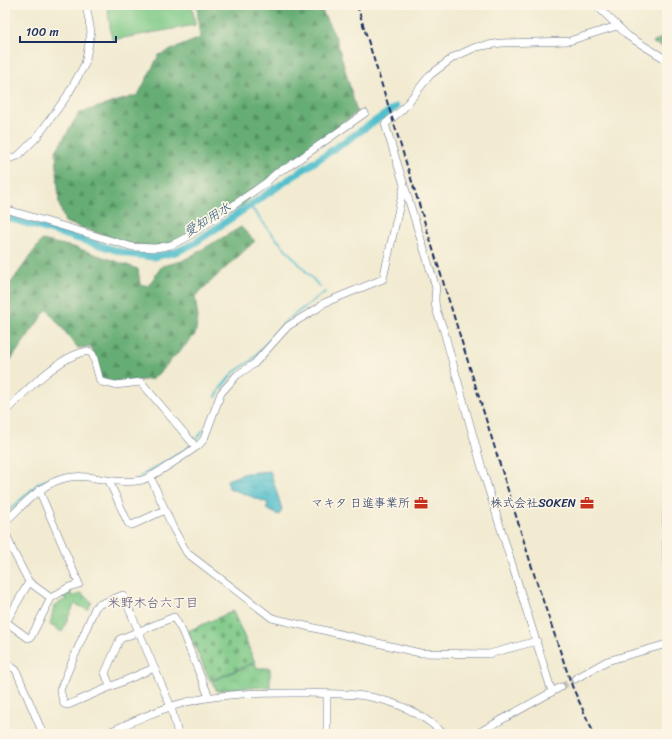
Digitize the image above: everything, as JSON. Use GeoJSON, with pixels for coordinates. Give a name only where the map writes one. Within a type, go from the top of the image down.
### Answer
{"type":"FeatureCollection","features":[{"type":"Feature","properties":{"kind":"street"},"geometry":{"type":"LineString","coordinates":[[5,160],[18,156],[37,137],[67,96],[85,64],[91,32],[86,5]]}},
{"type":"Feature","properties":{"kind":"street"},"geometry":{"type":"LineString","coordinates":[[596,5],[628,36],[667,60]]}},
{"type":"Feature","properties":{"kind":"street"},"geometry":{"type":"LineString","coordinates":[[552,692],[537,640],[484,475],[443,328],[435,308],[434,297],[436,288],[385,124],[402,110],[430,75],[454,57],[476,47],[501,43],[569,41],[617,26]]}},
{"type":"Feature","properties":{"kind":"street"},"geometry":{"type":"LineString","coordinates":[[5,209],[133,246],[156,248],[171,245],[186,238],[267,182],[272,176],[288,167],[365,113]]}},
{"type":"Feature","properties":{"kind":"street"},"geometry":{"type":"LineString","coordinates":[[5,522],[46,485],[74,476],[128,482],[143,479],[196,447],[204,439],[222,393],[237,375],[254,364],[288,326],[324,303],[383,279],[404,186]]}},
{"type":"Feature","properties":{"kind":"street"},"geometry":{"type":"LineString","coordinates":[[5,412],[37,382],[64,360],[88,351],[93,355],[100,381],[114,385],[141,382],[196,447]]}},
{"type":"Feature","properties":{"kind":"street"},"geometry":{"type":"LineString","coordinates":[[150,476],[173,528],[188,553],[272,618],[420,654],[489,654],[537,640]]}},
{"type":"Feature","properties":{"kind":"street"},"geometry":{"type":"LineString","coordinates":[[110,480],[128,523],[132,525],[165,510]]}},
{"type":"Feature","properties":{"kind":"street"},"geometry":{"type":"LineString","coordinates":[[29,582],[6,622],[28,638],[31,637],[52,598],[79,584],[39,490]]}},
{"type":"Feature","properties":{"kind":"street"},"geometry":{"type":"LineString","coordinates":[[667,506],[667,570]]}},
{"type":"Feature","properties":{"kind":"street"},"geometry":{"type":"LineString","coordinates":[[5,530],[29,582],[52,598]]}},
{"type":"Feature","properties":{"kind":"street"},"geometry":{"type":"LineString","coordinates":[[154,668],[68,705],[64,704],[60,692],[95,608],[98,605],[123,595],[171,707],[178,734]]}},
{"type":"Feature","properties":{"kind":"street"},"geometry":{"type":"LineString","coordinates":[[110,686],[105,673],[118,641],[172,617],[176,618],[209,697]]}},
{"type":"Feature","properties":{"kind":"street"},"geometry":{"type":"LineString","coordinates":[[575,679],[607,661],[667,644]]}},
{"type":"Feature","properties":{"kind":"street"},"geometry":{"type":"LineString","coordinates":[[5,662],[16,670],[43,734]]}},
{"type":"Feature","properties":{"kind":"street"},"geometry":{"type":"LineString","coordinates":[[476,734],[561,687]]}},
{"type":"Feature","properties":{"kind":"street"},"geometry":{"type":"LineString","coordinates":[[105,734],[171,707],[209,697],[250,693],[354,694],[384,700],[419,716],[444,734]]}},
{"type":"Feature","properties":{"kind":"street"},"geometry":{"type":"LineString","coordinates":[[327,694],[327,734]]}},
{"type":"Feature","properties":{"kind":"green space"},"geometry":{"type":"Polygon","coordinates":[[[107,5],[192,5],[195,25],[112,40],[107,5]]]}},
{"type":"Feature","properties":{"kind":"green space"},"geometry":{"type":"Polygon","coordinates":[[[197,5],[319,5],[336,38],[357,112],[270,181],[243,205],[162,247],[132,245],[65,222],[59,204],[56,151],[79,113],[138,95],[159,55],[200,38],[197,5]]]}},
{"type":"Feature","properties":{"kind":"green space"},"geometry":{"type":"Polygon","coordinates":[[[667,34],[667,49],[653,43],[667,34]]]}},
{"type":"Feature","properties":{"kind":"green space"},"geometry":{"type":"Polygon","coordinates":[[[241,227],[255,241],[195,296],[198,318],[195,335],[153,379],[115,383],[102,381],[92,349],[89,347],[78,348],[47,309],[5,368],[5,291],[42,240],[77,248],[138,269],[140,284],[148,286],[162,266],[182,261],[241,227]]]}},
{"type":"Feature","properties":{"kind":"green space"},"geometry":{"type":"Polygon","coordinates":[[[70,591],[73,597],[81,593],[92,602],[88,610],[75,604],[74,605],[62,632],[50,625],[54,606],[66,599],[62,595],[70,591]]]}},
{"type":"Feature","properties":{"kind":"green space"},"geometry":{"type":"Polygon","coordinates":[[[233,611],[255,662],[210,681],[188,631],[233,611]]]}},
{"type":"Feature","properties":{"kind":"green space"},"geometry":{"type":"Polygon","coordinates":[[[255,663],[257,668],[270,668],[270,687],[240,688],[217,691],[212,681],[255,663]]]}},
{"type":"Feature","properties":{"kind":"water"},"geometry":{"type":"Polygon","coordinates":[[[270,471],[282,509],[279,515],[266,509],[268,503],[229,488],[227,480],[246,473],[270,471]]]}},
{"type":"Feature","properties":{"kind":"waterway","name":"愛知用水"},"geometry":{"type":"LineString","coordinates":[[5,217],[129,254],[153,257],[176,252],[193,244],[396,107]]}},
{"type":"Feature","properties":{"kind":"waterway"},"geometry":{"type":"LineString","coordinates":[[250,206],[273,235],[320,287]]}},
{"type":"Feature","properties":{"kind":"waterway"},"geometry":{"type":"LineString","coordinates":[[216,397],[220,389],[234,372],[251,361],[287,320],[325,292]]}},
{"type":"Feature","properties":{"kind":"waterway"},"geometry":{"type":"LineString","coordinates":[[194,442],[205,428]]}},
{"type":"Feature","properties":{"kind":"waterway"},"geometry":{"type":"LineString","coordinates":[[139,477],[187,449],[191,445]]}},
{"type":"Feature","properties":{"kind":"waterway"},"geometry":{"type":"LineString","coordinates":[[5,514],[39,483],[57,476]]}},
{"type":"Feature","properties":{"kind":"tunnel"},"geometry":{"type":"LineString","coordinates":[[561,687],[575,679]]}},
{"type":"Feature","properties":{"kind":"railway"},"geometry":{"type":"LineString","coordinates":[[357,5],[535,577],[572,686],[594,734]]}},
{"type":"Feature","properties":{"kind":"place","name":"マキタ 日進事業所"},"geometry":{"type":"Point","coordinates":[421,503]}},
{"type":"Feature","properties":{"kind":"place","name":"株式会社SOKEN"},"geometry":{"type":"Point","coordinates":[587,503]}},
{"type":"Feature","properties":{"kind":"district","name":"米野木台六丁目"},"geometry":{"type":"Point","coordinates":[153,602]}}]}
